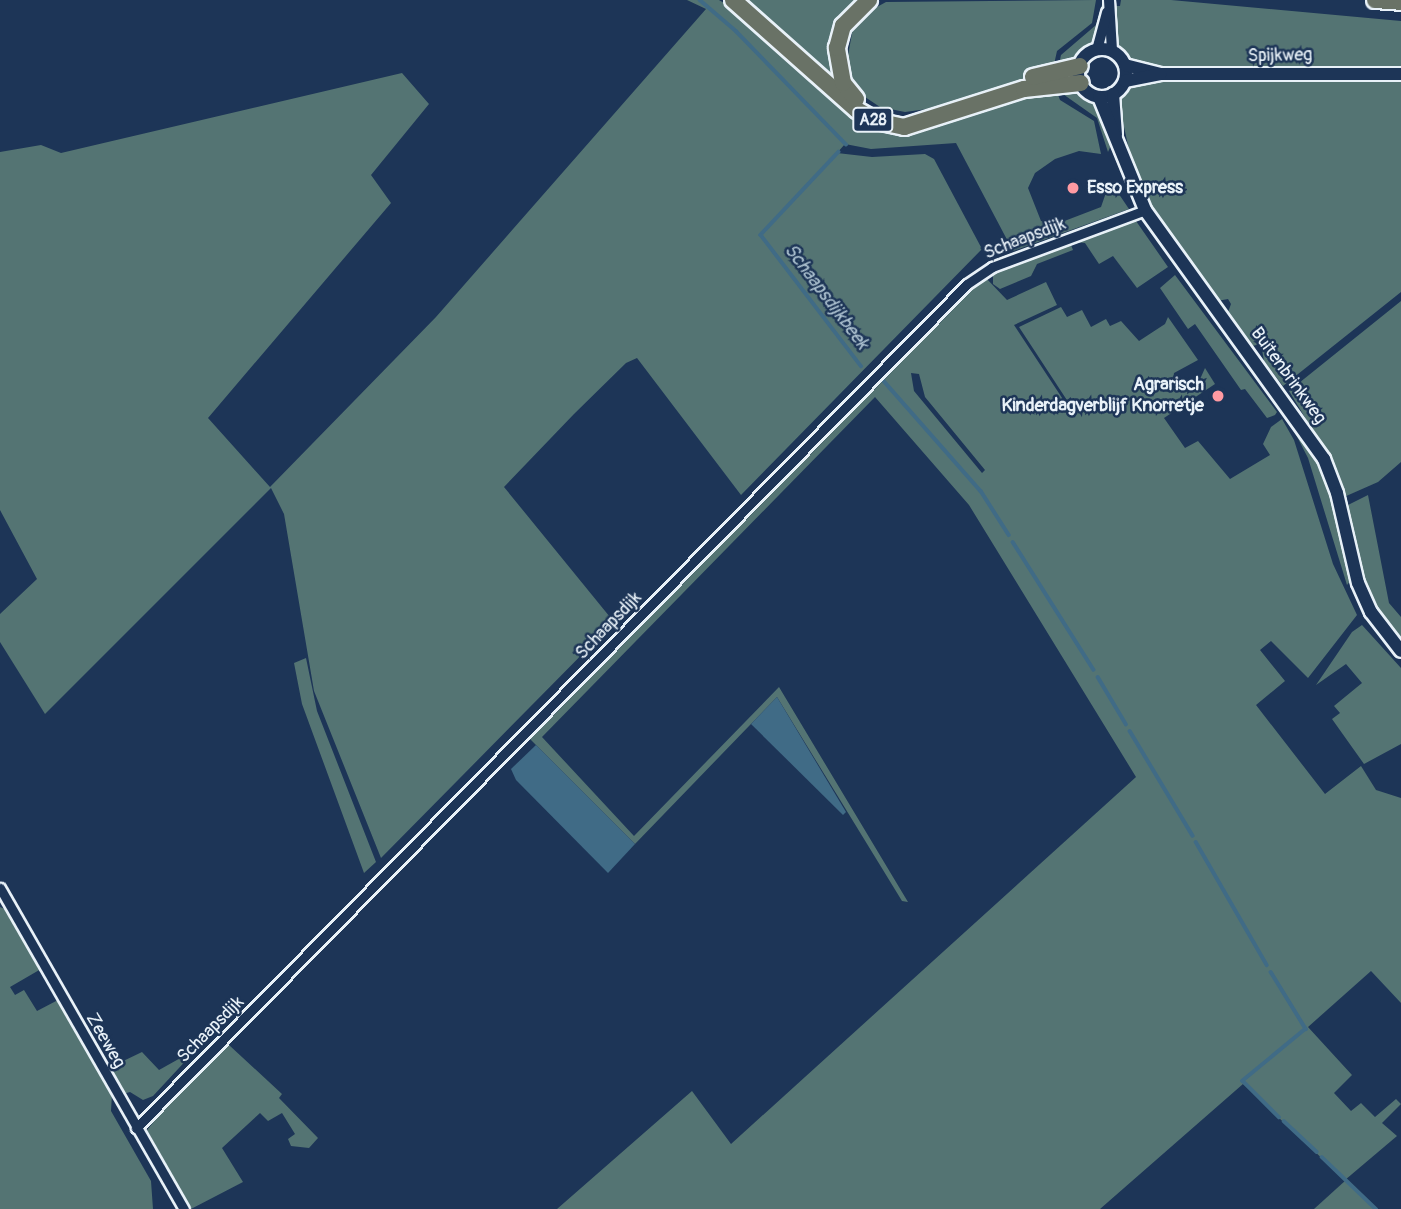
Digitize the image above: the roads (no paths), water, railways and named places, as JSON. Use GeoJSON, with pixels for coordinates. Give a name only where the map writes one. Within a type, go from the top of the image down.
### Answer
{"type":"FeatureCollection","features":[{"type":"Feature","properties":{"kind":"highway","name":"A28"},"geometry":{"type":"LineString","coordinates":[[733,0],[846,101],[876,121],[904,127],[1024,89],[1081,83]]}},
{"type":"Feature","properties":{"kind":"highway","name":"A28"},"geometry":{"type":"LineString","coordinates":[[869,0],[843,26],[838,65],[857,101],[887,116],[934,111],[1080,66]]}},
{"type":"Feature","properties":{"kind":"highway"},"geometry":{"type":"LineString","coordinates":[[1375,0],[1401,2]]}},
{"type":"Feature","properties":{"kind":"main road"},"geometry":{"type":"LineString","coordinates":[[1097,50],[1112,51],[1125,65],[1125,81],[1114,94],[1099,97],[1081,83],[1080,66],[1097,50]]}},
{"type":"Feature","properties":{"kind":"main road","name":"Spijkweg"},"geometry":{"type":"LineString","coordinates":[[1125,65],[1160,74]]}},
{"type":"Feature","properties":{"kind":"main road","name":"Spijkweg"},"geometry":{"type":"LineString","coordinates":[[1125,81],[1160,74],[1401,74]]}},
{"type":"Feature","properties":{"kind":"main road","name":"Buitenbrinkweg"},"geometry":{"type":"LineString","coordinates":[[1114,94],[1116,135]]}},
{"type":"Feature","properties":{"kind":"main road","name":"Buitenbrinkweg"},"geometry":{"type":"LineString","coordinates":[[1099,97],[1145,210],[1315,443],[1337,493],[1350,560],[1364,600],[1401,651]]}},
{"type":"Feature","properties":{"kind":"street"},"geometry":{"type":"LineString","coordinates":[[1097,50],[1108,2]]}},
{"type":"Feature","properties":{"kind":"street"},"geometry":{"type":"LineString","coordinates":[[1108,2],[1112,51]]}},
{"type":"Feature","properties":{"kind":"street","name":"Schaapsdijk"},"geometry":{"type":"LineString","coordinates":[[136,1128],[967,284],[992,267],[1145,210]]}},
{"type":"Feature","properties":{"kind":"street","name":"Zeeweg"},"geometry":{"type":"LineString","coordinates":[[0,888],[184,1209]]}},
{"type":"Feature","properties":{"kind":"water"},"geometry":{"type":"Polygon","coordinates":[[[777,697],[846,812],[843,815],[751,724],[777,697]]]}},
{"type":"Feature","properties":{"kind":"water"},"geometry":{"type":"Polygon","coordinates":[[[536,745],[635,844],[608,873],[516,780],[511,769],[536,745]]]}},
{"type":"Feature","properties":{"kind":"waterway","name":"Schaapsdijkbeek"},"geometry":{"type":"LineString","coordinates":[[700,0],[736,31],[846,144]]}},
{"type":"Feature","properties":{"kind":"waterway","name":"Schaapsdijkbeek"},"geometry":{"type":"LineString","coordinates":[[839,152],[761,235],[861,366]]}},
{"type":"Feature","properties":{"kind":"waterway","name":"Schaapsdijkbeek"},"geometry":{"type":"LineString","coordinates":[[883,380],[981,491],[1009,535]]}},
{"type":"Feature","properties":{"kind":"waterway","name":"Schaapsdijkbeek"},"geometry":{"type":"LineString","coordinates":[[1013,542],[1094,670]]}},
{"type":"Feature","properties":{"kind":"waterway","name":"Schaapsdijkbeek"},"geometry":{"type":"LineString","coordinates":[[1098,677],[1126,724]]}},
{"type":"Feature","properties":{"kind":"waterway","name":"Schaapsdijkbeek"},"geometry":{"type":"LineString","coordinates":[[1130,731],[1193,836]]}},
{"type":"Feature","properties":{"kind":"waterway","name":"Schaapsdijkbeek"},"geometry":{"type":"LineString","coordinates":[[1196,842],[1267,965]]}},
{"type":"Feature","properties":{"kind":"waterway","name":"Schaapsdijkbeek"},"geometry":{"type":"LineString","coordinates":[[1271,972],[1306,1029],[1243,1081],[1279,1117]]}},
{"type":"Feature","properties":{"kind":"waterway","name":"Schaapsdijkbeek"},"geometry":{"type":"LineString","coordinates":[[1284,1121],[1317,1152]]}},
{"type":"Feature","properties":{"kind":"waterway","name":"Schaapsdijkbeek"},"geometry":{"type":"LineString","coordinates":[[1322,1157],[1376,1209]]}},
{"type":"Feature","properties":{"kind":"place","name":"Esso Express"},"geometry":{"type":"Point","coordinates":[1073,188]}},
{"type":"Feature","properties":{"kind":"place","name":"Agrarisch Kinderdagverblijf Knorretje"},"geometry":{"type":"Point","coordinates":[1218,396]}}]}
